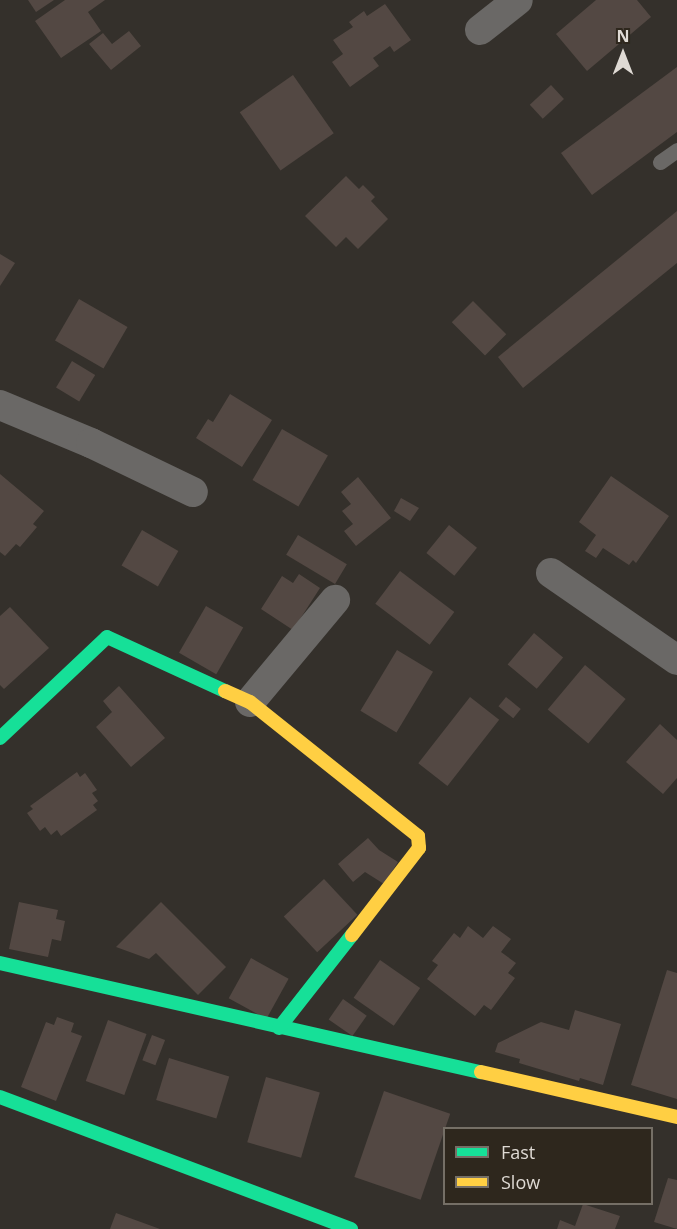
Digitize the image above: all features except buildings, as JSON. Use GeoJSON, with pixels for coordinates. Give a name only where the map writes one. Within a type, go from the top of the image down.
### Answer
{"type":"FeatureCollection","features":[{"type":"Feature","properties":{"kind":"street"},"geometry":{"type":"LineString","coordinates":[[480,30],[518,0]]}},
{"type":"Feature","properties":{"kind":"street"},"geometry":{"type":"LineString","coordinates":[[0,405],[91,443],[193,492]]}},
{"type":"Feature","properties":{"kind":"street"},"geometry":{"type":"LineString","coordinates":[[551,573],[677,660]]}},
{"type":"Feature","properties":{"kind":"street"},"geometry":{"type":"LineString","coordinates":[[250,702],[335,600]]}},
{"type":"Feature","properties":{"kind":"street"},"geometry":{"type":"LineString","coordinates":[[0,738],[107,637],[250,702],[418,836],[419,848],[279,1028]]}},
{"type":"Feature","properties":{"kind":"street"},"geometry":{"type":"LineString","coordinates":[[0,963],[677,1117]]}},
{"type":"Feature","properties":{"kind":"street"},"geometry":{"type":"LineString","coordinates":[[0,1097],[351,1229]]}},
{"type":"Feature","properties":{"kind":"lane"},"geometry":{"type":"LineString","coordinates":[[660,162],[677,150]]}},
{"type":"Feature","properties":{"kind":"traffic: fast"},"geometry":{"type":"LineString","coordinates":[[0,738],[107,637],[225,691]]}},
{"type":"Feature","properties":{"kind":"traffic: fast"},"geometry":{"type":"LineString","coordinates":[[279,1028],[352,935]]}},
{"type":"Feature","properties":{"kind":"traffic: fast"},"geometry":{"type":"LineString","coordinates":[[0,963],[481,1072]]}},
{"type":"Feature","properties":{"kind":"traffic: fast"},"geometry":{"type":"LineString","coordinates":[[0,1097],[351,1229]]}},
{"type":"Feature","properties":{"kind":"traffic: slow"},"geometry":{"type":"LineString","coordinates":[[225,691],[250,702],[418,836],[419,848],[352,935]]}},
{"type":"Feature","properties":{"kind":"traffic: slow"},"geometry":{"type":"LineString","coordinates":[[481,1072],[677,1117]]}}]}
